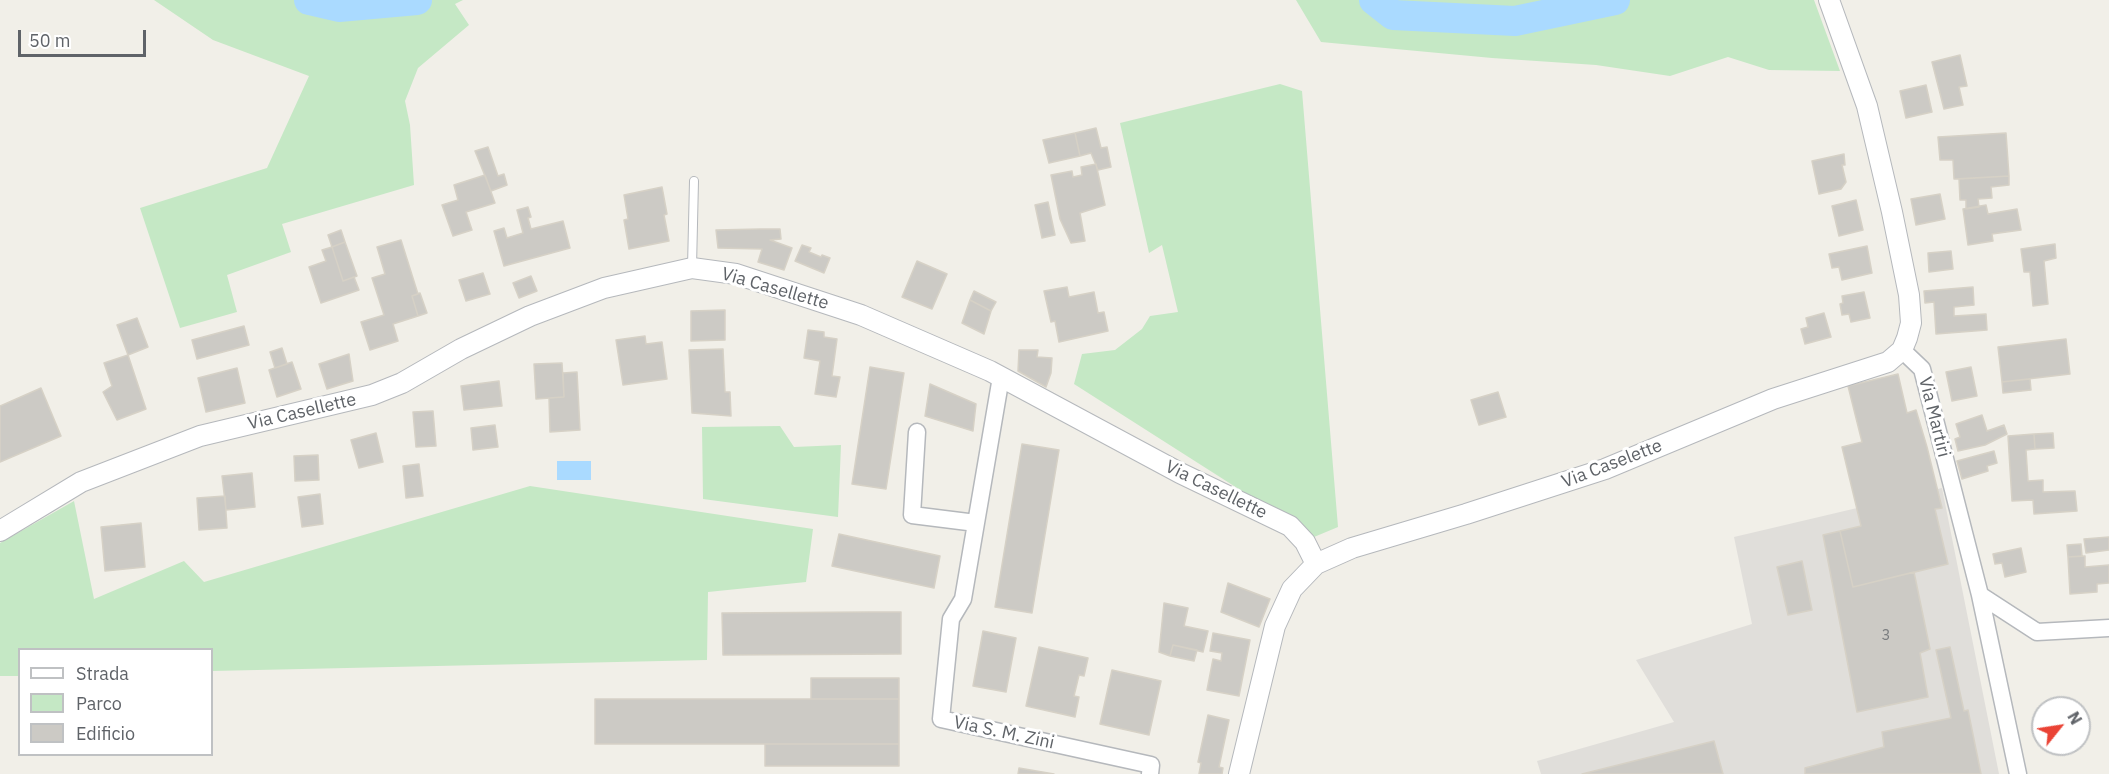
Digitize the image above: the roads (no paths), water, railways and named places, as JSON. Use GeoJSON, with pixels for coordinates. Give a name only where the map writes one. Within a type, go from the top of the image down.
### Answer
{"type":"FeatureCollection","features":[{"type":"Feature","properties":{"kind":"street"},"geometry":{"type":"LineString","coordinates":[[1829,0],[1867,106],[1888,191],[1909,294],[1911,323],[1902,350]]}},
{"type":"Feature","properties":{"kind":"street","name":"Via Casellette"},"geometry":{"type":"LineString","coordinates":[[0,531],[81,482],[200,436],[372,395],[402,383],[461,350],[530,316],[604,288],[692,268],[736,274],[861,315],[1001,377],[1180,473],[1290,526],[1305,542],[1316,564]]}},
{"type":"Feature","properties":{"kind":"street","name":"Via Caselette"},"geometry":{"type":"LineString","coordinates":[[1316,564],[1352,548],[1605,469],[1773,399],[1888,362],[1902,350]]}},
{"type":"Feature","properties":{"kind":"street","name":"Via Martiri"},"geometry":{"type":"LineString","coordinates":[[1902,350],[1922,369],[1980,595],[2018,774]]}},
{"type":"Feature","properties":{"kind":"street","name":"Via S. M. Zini"},"geometry":{"type":"LineString","coordinates":[[1001,377],[963,599],[951,619],[941,719],[1151,765],[1150,774]]}},
{"type":"Feature","properties":{"kind":"street"},"geometry":{"type":"LineString","coordinates":[[917,432],[912,515],[976,523]]}},
{"type":"Feature","properties":{"kind":"street"},"geometry":{"type":"LineString","coordinates":[[1239,774],[1275,626],[1292,589],[1316,564]]}},
{"type":"Feature","properties":{"kind":"street"},"geometry":{"type":"LineString","coordinates":[[1980,595],[2037,632],[2109,628]]}},
{"type":"Feature","properties":{"kind":"lane"},"geometry":{"type":"LineString","coordinates":[[692,268],[693,181]]}},
{"type":"Feature","properties":{"kind":"water"},"geometry":{"type":"Polygon","coordinates":[[[557,461],[591,461],[591,480],[557,480],[557,461]]]}},
{"type":"Feature","properties":{"kind":"waterway"},"geometry":{"type":"LineString","coordinates":[[309,0],[339,7],[417,0]]}},
{"type":"Feature","properties":{"kind":"waterway"},"geometry":{"type":"LineString","coordinates":[[1374,0],[1393,15],[1515,21],[1615,0]]}}]}
